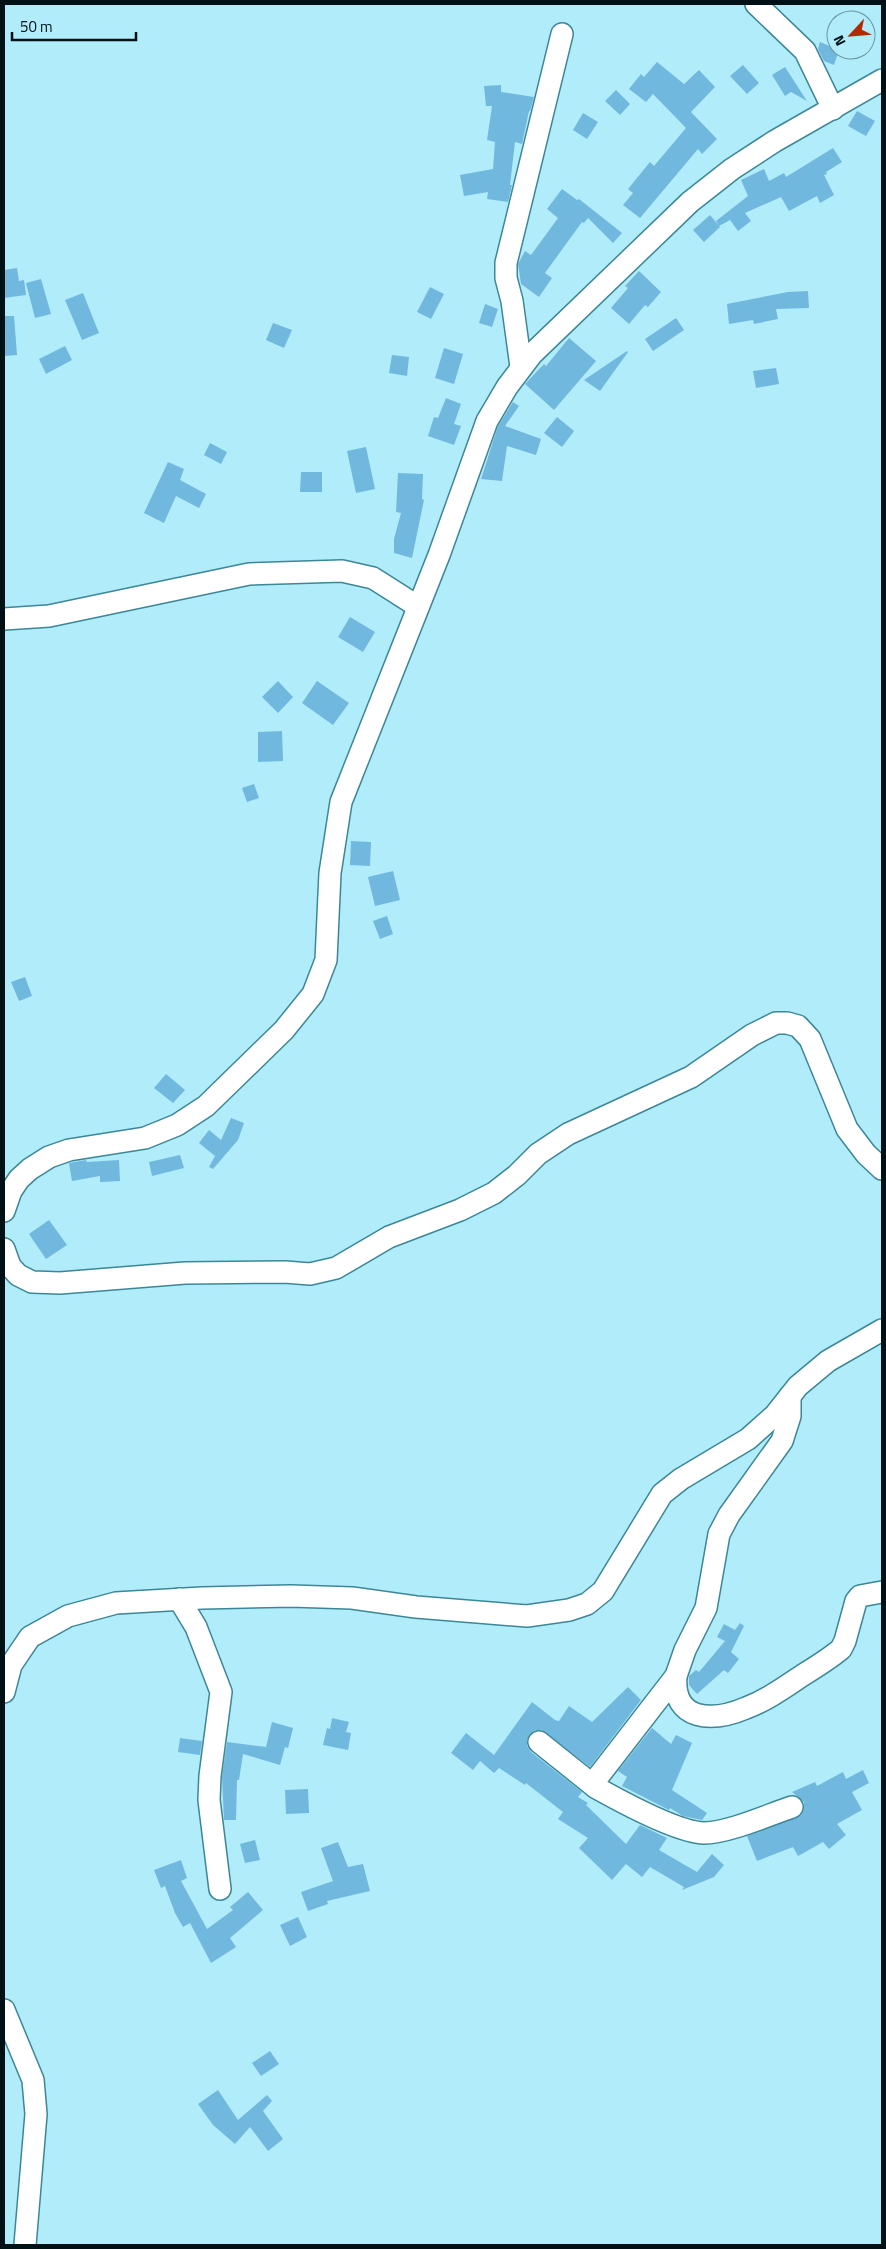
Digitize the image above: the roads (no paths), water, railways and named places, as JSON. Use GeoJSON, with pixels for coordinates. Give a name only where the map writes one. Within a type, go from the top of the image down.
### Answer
{"type":"FeatureCollection","features":[{"type":"Feature","properties":{"kind":"street"},"geometry":{"type":"LineString","coordinates":[[756,4],[806,51],[833,109]]}},
{"type":"Feature","properties":{"kind":"street"},"geometry":{"type":"LineString","coordinates":[[521,367],[512,301],[506,278],[506,263],[562,34]]}},
{"type":"Feature","properties":{"kind":"street"},"geometry":{"type":"LineString","coordinates":[[4,1210],[19,1179],[30,1169],[49,1157],[69,1150],[145,1138],[177,1125],[206,1106],[284,1030],[313,994],[326,960],[330,873],[341,802],[417,606],[439,555],[487,422],[521,367],[690,202],[753,155],[882,80]]}},
{"type":"Feature","properties":{"kind":"street"},"geometry":{"type":"LineString","coordinates":[[4,619],[49,616],[249,574],[334,571],[357,573],[373,578],[417,606]]}},
{"type":"Feature","properties":{"kind":"street"},"geometry":{"type":"LineString","coordinates":[[4,1249],[10,1266],[18,1274],[32,1282],[39,1283],[185,1273],[285,1272],[310,1274],[336,1268],[389,1237],[460,1210],[494,1193],[517,1175],[538,1154],[568,1134],[691,1076],[752,1035],[776,1023],[798,1026],[810,1038],[847,1129],[866,1154],[882,1169]]}},
{"type":"Feature","properties":{"kind":"street"},"geometry":{"type":"LineString","coordinates":[[4,1692],[11,1665],[30,1637],[68,1616],[116,1603],[291,1596],[352,1598],[416,1607],[527,1616],[569,1610],[587,1604],[603,1591],[662,1494],[681,1479],[748,1440],[775,1416],[798,1386],[828,1361],[882,1330]]}},
{"type":"Feature","properties":{"kind":"street"},"geometry":{"type":"LineString","coordinates":[[790,1396],[790,1416],[782,1441],[729,1515],[719,1534],[706,1608],[685,1650],[676,1676],[675,1689],[677,1697],[684,1708],[695,1714],[711,1716],[746,1709],[835,1654],[845,1641],[856,1601],[860,1596],[882,1592]]}},
{"type":"Feature","properties":{"kind":"street"},"geometry":{"type":"LineString","coordinates":[[179,1599],[196,1628],[221,1692],[210,1776],[209,1800],[220,1889]]}},
{"type":"Feature","properties":{"kind":"street"},"geometry":{"type":"LineString","coordinates":[[594,1786],[594,1782],[676,1676]]}},
{"type":"Feature","properties":{"kind":"street"},"geometry":{"type":"LineString","coordinates":[[539,1742],[594,1786],[626,1804],[696,1832],[716,1832],[792,1807]]}},
{"type":"Feature","properties":{"kind":"street"},"geometry":{"type":"LineString","coordinates":[[4,2010],[33,2080],[36,2106],[25,2245]]}}]}
